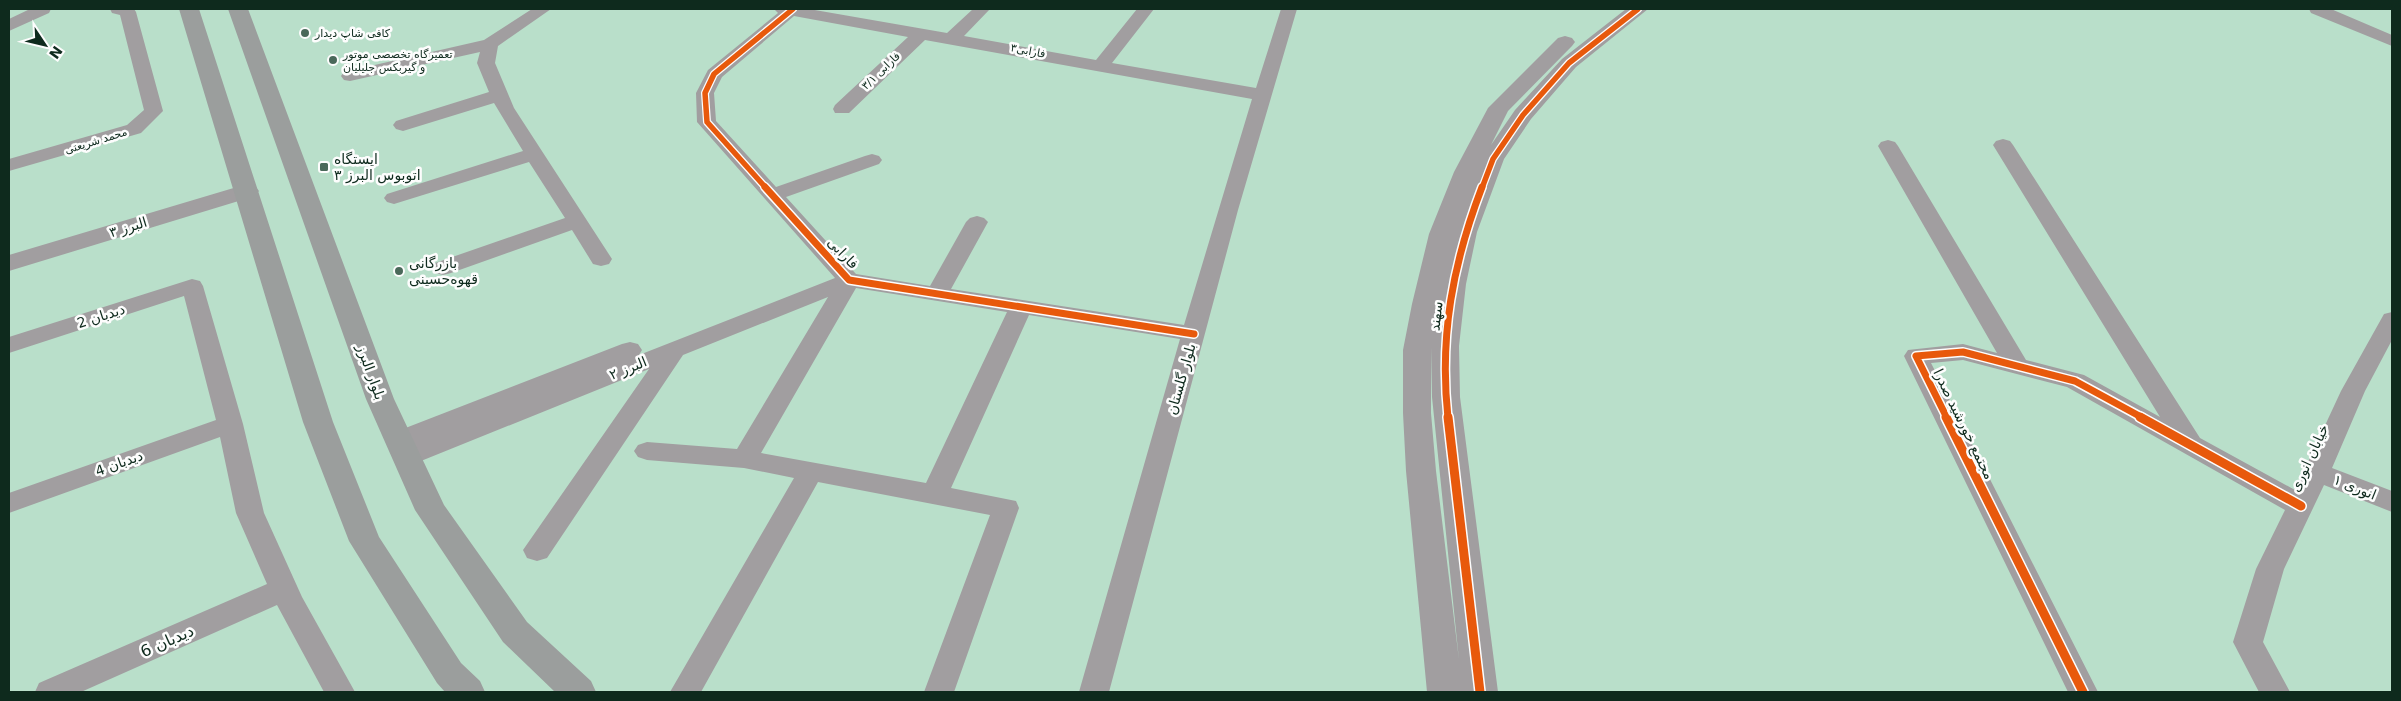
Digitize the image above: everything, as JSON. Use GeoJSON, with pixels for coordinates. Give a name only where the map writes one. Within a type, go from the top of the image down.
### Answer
{"type":"FeatureCollection","features":[{"type":"Feature","properties":{"kind":"main road"},"geometry":{"type":"LineString","coordinates":[[189,9],[318,422],[365,541],[449,673],[467,692]]}},
{"type":"Feature","properties":{"kind":"main road","name":"بلوار البرز"},"geometry":{"type":"LineString","coordinates":[[238,9],[380,398],[431,510],[515,632],[578,692]]}},
{"type":"Feature","properties":{"kind":"street"},"geometry":{"type":"LineString","coordinates":[[9,26],[43,9]]}},
{"type":"Feature","properties":{"kind":"street","name":"محمد شریعتی"},"geometry":{"type":"LineString","coordinates":[[9,166],[134,129],[154,111],[128,12],[118,9]]}},
{"type":"Feature","properties":{"kind":"street"},"geometry":{"type":"LineString","coordinates":[[350,76],[490,44],[543,9]]}},
{"type":"Feature","properties":{"kind":"street","name":"فارابی۳"},"geometry":{"type":"LineString","coordinates":[[789,9],[1264,95]]}},
{"type":"Feature","properties":{"kind":"street","name":"فارابی"},"geometry":{"type":"LineString","coordinates":[[789,9],[714,74],[705,93],[707,122],[844,274],[937,294],[1194,334]]}},
{"type":"Feature","properties":{"kind":"street"},"geometry":{"type":"LineString","coordinates":[[951,39],[982,9]]}},
{"type":"Feature","properties":{"kind":"street"},"geometry":{"type":"LineString","coordinates":[[1101,65],[1146,9]]}},
{"type":"Feature","properties":{"kind":"street","name":"بلوار گلستان"},"geometry":{"type":"LineString","coordinates":[[1094,692],[1194,334],[1289,9]]}},
{"type":"Feature","properties":{"kind":"street","name":"سهند"},"geometry":{"type":"LineString","coordinates":[[1445,692],[1421,471],[1417,413],[1417,350],[1424,304],[1441,234],[1466,172],[1499,108],[1562,43],[1611,9]]}},
{"type":"Feature","properties":{"kind":"street","name":"سهند"},"geometry":{"type":"LineString","coordinates":[[1480,692],[1446,398],[1445,346],[1453,284],[1461,249],[1465,232],[1493,159],[1523,115],[1569,62],[1638,9]]}},
{"type":"Feature","properties":{"kind":"street"},"geometry":{"type":"LineString","coordinates":[[2322,11],[2345,9]]}},
{"type":"Feature","properties":{"kind":"street"},"geometry":{"type":"LineString","coordinates":[[2322,11],[2392,41]]}},
{"type":"Feature","properties":{"kind":"street","name":"فارابی ۳/۱"},"geometry":{"type":"LineString","coordinates":[[842,109],[921,34]]}},
{"type":"Feature","properties":{"kind":"street"},"geometry":{"type":"LineString","coordinates":[[490,44],[486,63],[505,108],[601,259]]}},
{"type":"Feature","properties":{"kind":"street"},"geometry":{"type":"LineString","coordinates":[[403,125],[500,95]]}},
{"type":"Feature","properties":{"kind":"street","name":"مجتمع خورشید صدرا"},"geometry":{"type":"LineString","coordinates":[[2003,145],[2190,445]]}},
{"type":"Feature","properties":{"kind":"street"},"geometry":{"type":"LineString","coordinates":[[1888,146],[2016,366]]}},
{"type":"Feature","properties":{"kind":"street"},"geometry":{"type":"LineString","coordinates":[[394,198],[535,154]]}},
{"type":"Feature","properties":{"kind":"street"},"geometry":{"type":"LineString","coordinates":[[772,195],[872,160]]}},
{"type":"Feature","properties":{"kind":"street","name":"البرز ۳"},"geometry":{"type":"LineString","coordinates":[[9,263],[247,191]]}},
{"type":"Feature","properties":{"kind":"street"},"geometry":{"type":"LineString","coordinates":[[443,268],[577,221]]}},
{"type":"Feature","properties":{"kind":"street"},"geometry":{"type":"LineString","coordinates":[[937,294],[977,222]]}},
{"type":"Feature","properties":{"kind":"street"},"geometry":{"type":"LineString","coordinates":[[744,459],[844,274]]}},
{"type":"Feature","properties":{"kind":"street","name":"البرز ۲"},"geometry":{"type":"LineString","coordinates":[[403,448],[844,274]]}},
{"type":"Feature","properties":{"kind":"street","name":"البرز ۲"},"geometry":{"type":"LineString","coordinates":[[403,448],[674,350],[844,274]]}},
{"type":"Feature","properties":{"kind":"street","name":"دیدبان 2"},"geometry":{"type":"LineString","coordinates":[[9,345],[192,286],[230,424]]}},
{"type":"Feature","properties":{"kind":"street"},"geometry":{"type":"LineString","coordinates":[[934,495],[1021,307]]}},
{"type":"Feature","properties":{"kind":"street","name":"خیابان انوری"},"geometry":{"type":"LineString","coordinates":[[2274,692],[2248,642],[2270,569],[2317,472],[2353,391],[2392,319]]}},
{"type":"Feature","properties":{"kind":"street"},"geometry":{"type":"LineString","coordinates":[[537,550],[674,350]]}},
{"type":"Feature","properties":{"kind":"street","name":"مجتمع خورشید صدرا"},"geometry":{"type":"LineString","coordinates":[[2083,692],[1916,356],[1963,352],[2075,381],[2300,506]]}},
{"type":"Feature","properties":{"kind":"street"},"geometry":{"type":"LineString","coordinates":[[230,424],[250,512],[284,589],[340,692]]}},
{"type":"Feature","properties":{"kind":"street","name":"دیدبان 4"},"geometry":{"type":"LineString","coordinates":[[9,503],[230,424]]}},
{"type":"Feature","properties":{"kind":"street"},"geometry":{"type":"LineString","coordinates":[[647,451],[744,459],[1006,508],[939,692]]}},
{"type":"Feature","properties":{"kind":"street"},"geometry":{"type":"LineString","coordinates":[[685,692],[810,472]]}},
{"type":"Feature","properties":{"kind":"street","name":"انوری ۱"},"geometry":{"type":"LineString","coordinates":[[2317,472],[2392,502]]}},
{"type":"Feature","properties":{"kind":"street","name":"دیدبان 6"},"geometry":{"type":"LineString","coordinates":[[50,692],[284,589]]}},
{"type":"Feature","properties":{"kind":"cycle path"},"geometry":{"type":"LineString","coordinates":[[793,9],[714,74],[705,93],[707,122],[849,280],[1194,334]]}},
{"type":"Feature","properties":{"kind":"cycle path"},"geometry":{"type":"LineString","coordinates":[[1480,692],[1446,397],[1445,346],[1453,284],[1465,232],[1493,159],[1523,115],[1569,63],[1638,9]]}},
{"type":"Feature","properties":{"kind":"cycle path"},"geometry":{"type":"LineString","coordinates":[[2083,692],[1916,356],[1963,352],[2075,381],[2301,506]]}},
{"type":"Feature","properties":{"kind":"place","name":"کافی شاپ دیدار"},"geometry":{"type":"Point","coordinates":[305,33]}},
{"type":"Feature","properties":{"kind":"place","name":"تعمیرگاه تخصصی موتور و گیربکس جلیلیان"},"geometry":{"type":"Point","coordinates":[333,60]}},
{"type":"Feature","properties":{"kind":"place","name":"ایستگاه اتوبوس البرز ۳"},"geometry":{"type":"Point","coordinates":[324,167]}},
{"type":"Feature","properties":{"kind":"place","name":"بازرگانی قهوه‌حسینی"},"geometry":{"type":"Point","coordinates":[399,271]}}]}
